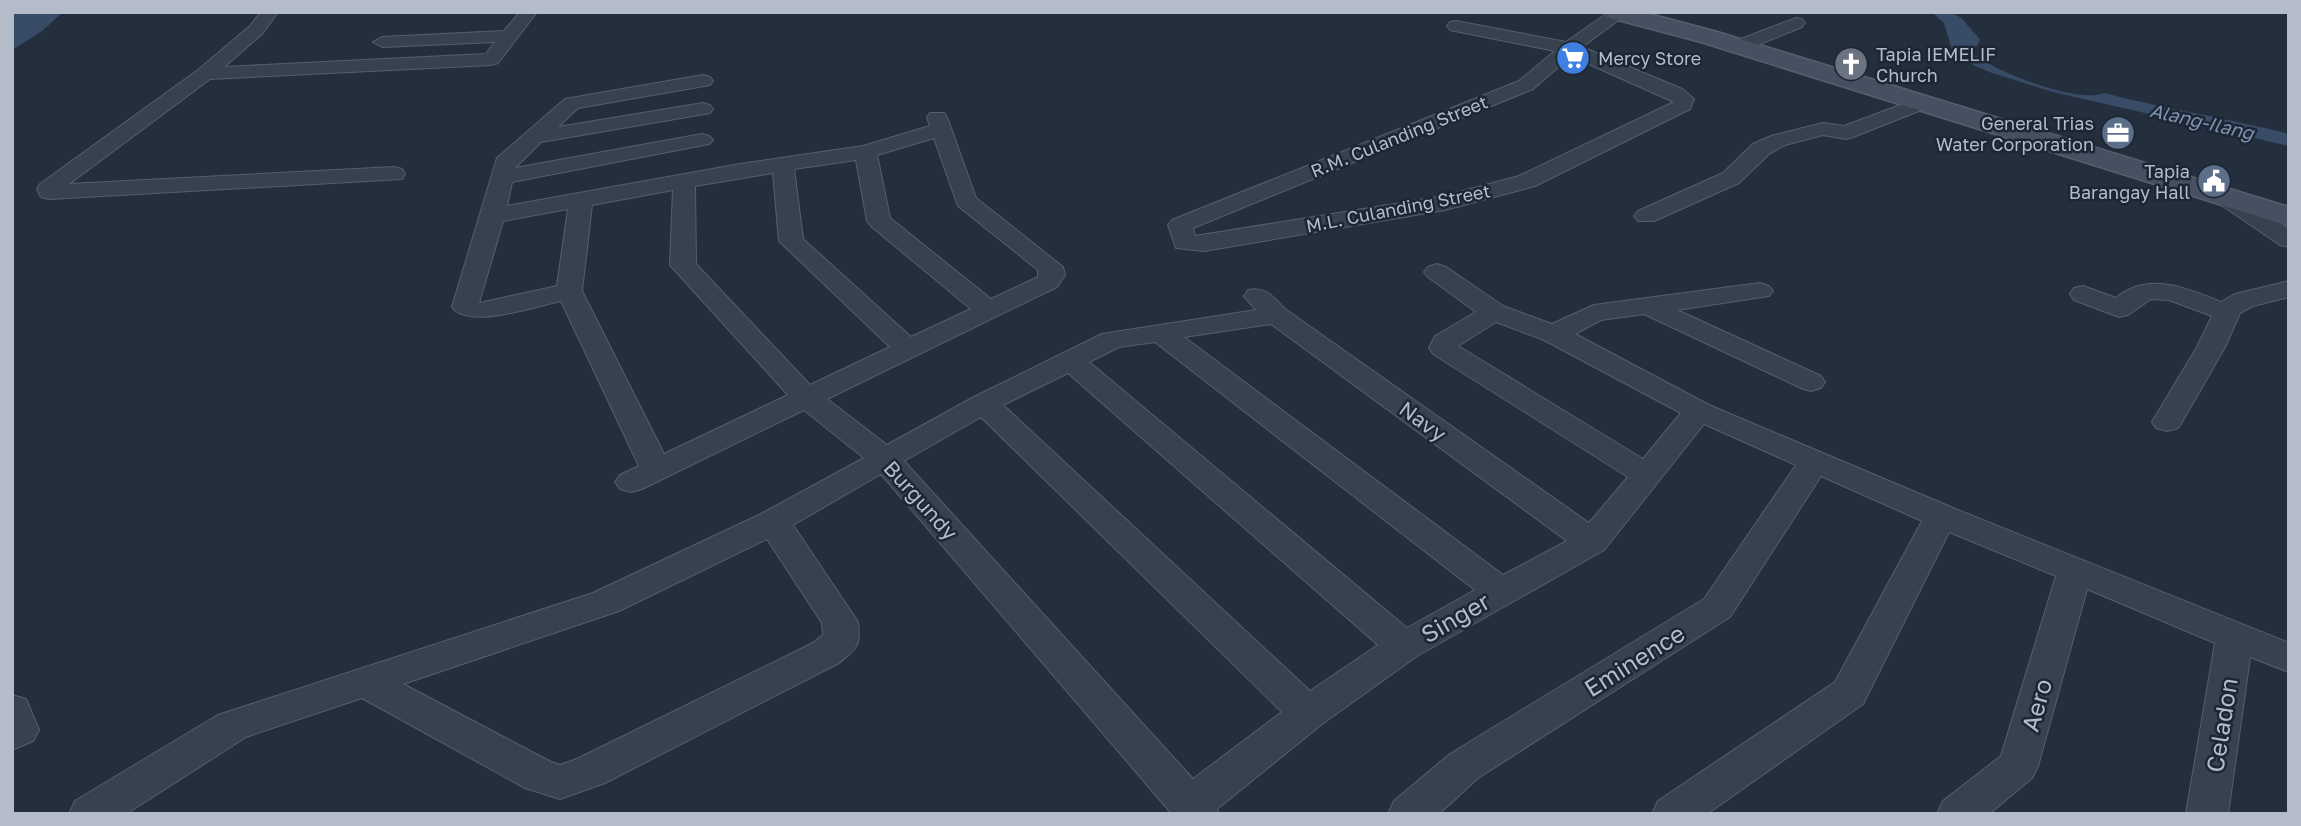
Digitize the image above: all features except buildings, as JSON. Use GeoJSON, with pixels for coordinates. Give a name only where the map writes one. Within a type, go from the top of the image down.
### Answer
{"type":"FeatureCollection","features":[{"type":"Feature","properties":{"kind":"main road"},"geometry":{"type":"LineString","coordinates":[[1617,13],[1740,46],[2289,217]]}},
{"type":"Feature","properties":{"kind":"street"},"geometry":{"type":"LineString","coordinates":[[270,12],[256,30],[205,74],[48,189],[49,192],[394,174]]}},
{"type":"Feature","properties":{"kind":"street"},"geometry":{"type":"LineString","coordinates":[[205,74],[491,59],[528,13]]}},
{"type":"Feature","properties":{"kind":"street"},"geometry":{"type":"LineString","coordinates":[[501,16],[528,13]]}},
{"type":"Feature","properties":{"kind":"street","name":"R.M. Culanding Street"},"geometry":{"type":"LineString","coordinates":[[1185,243],[1180,225],[1526,85],[1569,48],[1617,13]]}},
{"type":"Feature","properties":{"kind":"street"},"geometry":{"type":"LineString","coordinates":[[1740,46],[1796,23]]}},
{"type":"Feature","properties":{"kind":"street","name":"M.L. Culanding Street"},"geometry":{"type":"LineString","coordinates":[[1185,243],[1204,244],[1445,203],[1527,181],[1683,105],[1684,99],[1675,93],[1569,48],[1456,26]]}},
{"type":"Feature","properties":{"kind":"street"},"geometry":{"type":"LineString","coordinates":[[382,42],[509,36]]}},
{"type":"Feature","properties":{"kind":"street"},"geometry":{"type":"LineString","coordinates":[[569,291],[478,311],[465,307],[493,216],[505,163],[572,103],[704,77],[702,140]]}},
{"type":"Feature","properties":{"kind":"street"},"geometry":{"type":"LineString","coordinates":[[1646,216],[1731,178],[1761,149],[1779,140],[1823,129],[1846,133],[1923,103]]}},
{"type":"Feature","properties":{"kind":"street"},"geometry":{"type":"LineString","coordinates":[[534,137],[703,108]]}},
{"type":"Feature","properties":{"kind":"street"},"geometry":{"type":"LineString","coordinates":[[493,216],[740,171],[865,152],[939,123],[966,201],[1050,267],[1052,275],[1048,282],[631,482]]}},
{"type":"Feature","properties":{"kind":"street"},"geometry":{"type":"LineString","coordinates":[[502,177],[702,140],[740,171]]}},
{"type":"Feature","properties":{"kind":"street"},"geometry":{"type":"LineString","coordinates":[[865,152],[879,220],[988,310]]}},
{"type":"Feature","properties":{"kind":"street"},"geometry":{"type":"LineString","coordinates":[[783,165],[791,241],[908,349]]}},
{"type":"Feature","properties":{"kind":"street","name":"Burgundy"},"geometry":{"type":"LineString","coordinates":[[684,181],[683,265],[807,398],[885,458],[1194,810]]}},
{"type":"Feature","properties":{"kind":"street"},"geometry":{"type":"LineString","coordinates":[[2225,197],[2289,240]]}},
{"type":"Feature","properties":{"kind":"street"},"geometry":{"type":"LineString","coordinates":[[581,200],[569,291],[657,470]]}},
{"type":"Feature","properties":{"kind":"street"},"geometry":{"type":"LineString","coordinates":[[1437,272],[1494,312],[1554,334],[1699,411],[1941,516],[2289,658]]}},
{"type":"Feature","properties":{"kind":"street"},"geometry":{"type":"LineString","coordinates":[[2167,422],[2211,347],[2229,308],[2244,300],[2289,289]]}},
{"type":"Feature","properties":{"kind":"street"},"geometry":{"type":"LineString","coordinates":[[1554,334],[1594,313],[1760,291]]}},
{"type":"Feature","properties":{"kind":"street"},"geometry":{"type":"LineString","coordinates":[[2083,294],[2119,309],[2139,293],[2169,293],[2227,313]]}},
{"type":"Feature","properties":{"kind":"street","name":"Navy"},"geometry":{"type":"LineString","coordinates":[[1161,332],[1266,306],[1592,542]]}},
{"type":"Feature","properties":{"kind":"street"},"geometry":{"type":"LineString","coordinates":[[1647,306],[1811,382]]}},
{"type":"Feature","properties":{"kind":"street"},"geometry":{"type":"LineString","coordinates":[[1494,312],[1445,342],[1443,348],[1645,474]]}},
{"type":"Feature","properties":{"kind":"street"},"geometry":{"type":"LineString","coordinates":[[90,814],[232,726],[606,602],[774,522],[984,403],[1069,359],[1112,340],[1161,332],[1500,591]]}},
{"type":"Feature","properties":{"kind":"street"},"geometry":{"type":"LineString","coordinates":[[1069,359],[1404,646]]}},
{"type":"Feature","properties":{"kind":"street"},"geometry":{"type":"LineString","coordinates":[[984,403],[1308,713]]}},
{"type":"Feature","properties":{"kind":"street","name":"Singer"},"geometry":{"type":"LineString","coordinates":[[1194,810],[1308,713],[1404,646],[1592,542],[1699,411]]}},
{"type":"Feature","properties":{"kind":"street","name":"Eminence"},"geometry":{"type":"LineString","coordinates":[[1409,814],[1464,766],[1717,608],[1814,462]]}},
{"type":"Feature","properties":{"kind":"street"},"geometry":{"type":"LineString","coordinates":[[1673,814],[1849,693],[1941,516]]}},
{"type":"Feature","properties":{"kind":"street"},"geometry":{"type":"LineString","coordinates":[[364,681],[540,775],[560,782],[590,771],[826,653],[842,640],[840,622],[774,522]]}},
{"type":"Feature","properties":{"kind":"street","name":"Aero"},"geometry":{"type":"LineString","coordinates":[[1958,814],[2018,766],[2075,570]]}},
{"type":"Feature","properties":{"kind":"street","name":"Celadon"},"geometry":{"type":"LineString","coordinates":[[2207,814],[2234,636]]}},
{"type":"Feature","properties":{"kind":"street"},"geometry":{"type":"LineString","coordinates":[[12,710],[19,730],[12,734]]}},
{"type":"Feature","properties":{"kind":"water"},"geometry":{"type":"Polygon","coordinates":[[[12,12],[63,12],[42,31],[12,50],[12,12]]]}},
{"type":"Feature","properties":{"kind":"water","name":"Alang-Ilang"},"geometry":{"type":"Polygon","coordinates":[[[1932,12],[1956,15],[1980,39],[1977,46],[1969,50],[1995,67],[2035,84],[2075,94],[2104,93],[2266,128],[2289,134],[2289,146],[2053,92],[1992,73],[1973,65],[1952,50],[1944,23],[1932,12]]]}},
{"type":"Feature","properties":{"kind":"place","name":"Mercy Store"},"geometry":{"type":"Point","coordinates":[1573,58]}},
{"type":"Feature","properties":{"kind":"place","name":"Tapia IEMELIF Church"},"geometry":{"type":"Point","coordinates":[1851,64]}},
{"type":"Feature","properties":{"kind":"place","name":"General Trias Water Corporation"},"geometry":{"type":"Point","coordinates":[2118,133]}},
{"type":"Feature","properties":{"kind":"place","name":"Tapia Barangay Hall"},"geometry":{"type":"Point","coordinates":[2214,181]}}]}
